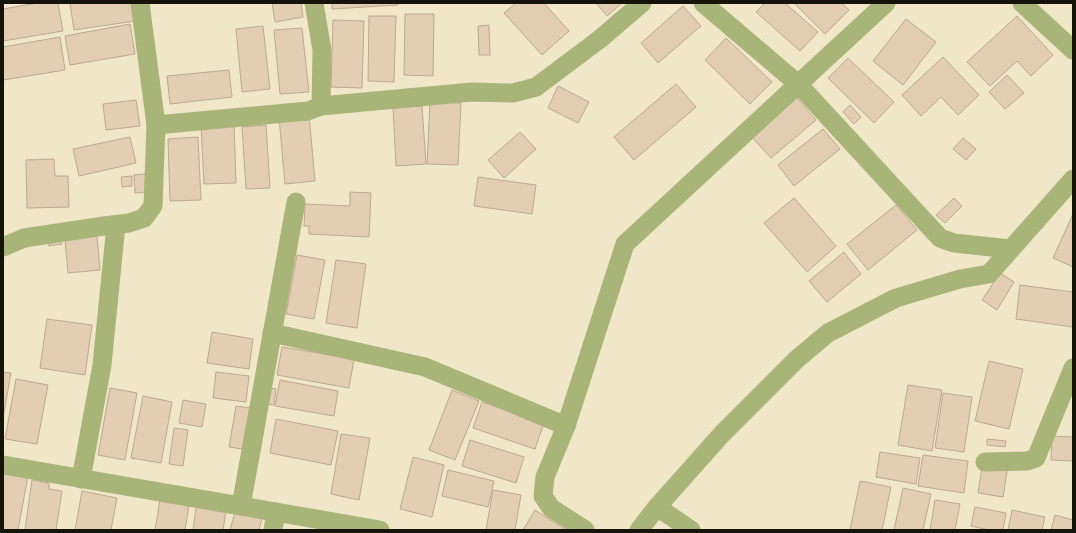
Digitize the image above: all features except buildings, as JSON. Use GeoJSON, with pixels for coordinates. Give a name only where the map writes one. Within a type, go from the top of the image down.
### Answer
{"type":"FeatureCollection","features":[{"type":"Feature","properties":{"kind":"street"},"geometry":{"type":"LineString","coordinates":[[3,247],[24,238],[129,223],[144,218],[154,206],[156,125],[140,3]]}},
{"type":"Feature","properties":{"kind":"street"},"geometry":{"type":"LineString","coordinates":[[314,3],[322,50],[321,106]]}},
{"type":"Feature","properties":{"kind":"street"},"geometry":{"type":"LineString","coordinates":[[156,125],[308,111],[321,106],[472,92],[513,93],[536,87],[600,39],[642,3]]}},
{"type":"Feature","properties":{"kind":"street"},"geometry":{"type":"LineString","coordinates":[[703,3],[798,84],[940,238],[954,243],[1010,249]]}},
{"type":"Feature","properties":{"kind":"street"},"geometry":{"type":"LineString","coordinates":[[586,530],[551,508],[543,496],[545,477],[566,426],[625,244],[886,3]]}},
{"type":"Feature","properties":{"kind":"street"},"geometry":{"type":"LineString","coordinates":[[1022,3],[1073,50]]}},
{"type":"Feature","properties":{"kind":"street"},"geometry":{"type":"LineString","coordinates":[[639,530],[657,507],[721,435],[798,359],[828,333],[896,298],[960,280],[989,274],[1073,179]]}},
{"type":"Feature","properties":{"kind":"street"},"geometry":{"type":"LineString","coordinates":[[241,506],[296,202]]}},
{"type":"Feature","properties":{"kind":"street"},"geometry":{"type":"LineString","coordinates":[[81,479],[102,365],[116,225]]}},
{"type":"Feature","properties":{"kind":"street"},"geometry":{"type":"LineString","coordinates":[[272,333],[425,367],[566,426]]}},
{"type":"Feature","properties":{"kind":"street"},"geometry":{"type":"LineString","coordinates":[[985,462],[1027,461],[1036,458],[1073,368]]}},
{"type":"Feature","properties":{"kind":"street"},"geometry":{"type":"LineString","coordinates":[[3,465],[241,506],[275,521],[380,530]]}},
{"type":"Feature","properties":{"kind":"street"},"geometry":{"type":"LineString","coordinates":[[657,507],[691,530]]}}]}
